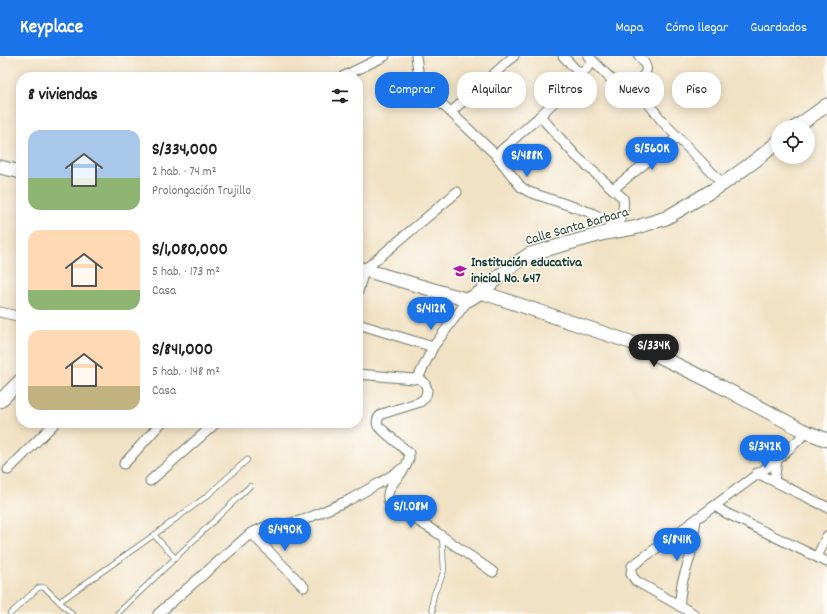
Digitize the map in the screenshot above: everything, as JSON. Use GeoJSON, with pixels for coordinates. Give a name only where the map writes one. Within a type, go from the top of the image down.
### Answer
{"type":"FeatureCollection","features":[{"type":"Feature","properties":{"kind":"street"},"geometry":{"type":"LineString","coordinates":[[352,72],[385,56]]}},
{"type":"Feature","properties":{"kind":"street"},"geometry":{"type":"LineString","coordinates":[[416,56],[419,78],[426,89],[496,155],[521,187],[529,192],[592,213],[618,226],[625,203],[623,198],[576,156],[540,116]]}},
{"type":"Feature","properties":{"kind":"street"},"geometry":{"type":"LineString","coordinates":[[451,112],[514,56]]}},
{"type":"Feature","properties":{"kind":"street"},"geometry":{"type":"LineString","coordinates":[[563,56],[578,72]]}},
{"type":"Feature","properties":{"kind":"street"},"geometry":{"type":"LineString","coordinates":[[638,56],[646,64],[646,72]]}},
{"type":"Feature","properties":{"kind":"street"},"geometry":{"type":"LineString","coordinates":[[581,72],[591,59],[605,73]]}},
{"type":"Feature","properties":{"kind":"street"},"geometry":{"type":"LineString","coordinates":[[806,120],[827,106]]}},
{"type":"Feature","properties":{"kind":"street"},"geometry":{"type":"LineString","coordinates":[[496,155],[548,108]]}},
{"type":"Feature","properties":{"kind":"street"},"geometry":{"type":"LineString","coordinates":[[652,108],[662,121],[723,184]]}},
{"type":"Feature","properties":{"kind":"street"},"geometry":{"type":"LineString","coordinates":[[613,189],[678,137]]}},
{"type":"Feature","properties":{"kind":"street","name":"Calle Santa Barbara"},"geometry":{"type":"LineString","coordinates":[[418,378],[433,347],[468,300],[481,292],[513,264],[530,254],[605,233],[618,226],[634,228],[666,218],[723,184],[771,148]]}},
{"type":"Feature","properties":{"kind":"street"},"geometry":{"type":"LineString","coordinates":[[0,167],[16,171]]}},
{"type":"Feature","properties":{"kind":"street"},"geometry":{"type":"LineString","coordinates":[[363,267],[457,192]]}},
{"type":"Feature","properties":{"kind":"street"},"geometry":{"type":"LineString","coordinates":[[605,220],[607,226],[605,233]]}},
{"type":"Feature","properties":{"kind":"street"},"geometry":{"type":"LineString","coordinates":[[363,270],[468,300]]}},
{"type":"Feature","properties":{"kind":"street"},"geometry":{"type":"LineString","coordinates":[[481,292],[630,342],[720,386],[807,432],[827,440]]}},
{"type":"Feature","properties":{"kind":"street"},"geometry":{"type":"LineString","coordinates":[[0,312],[16,316]]}},
{"type":"Feature","properties":{"kind":"street"},"geometry":{"type":"LineString","coordinates":[[363,326],[433,347]]}},
{"type":"Feature","properties":{"kind":"street"},"geometry":{"type":"LineString","coordinates":[[363,374],[413,379],[418,378],[424,382],[427,387],[425,399],[382,414],[377,421],[378,426],[409,453],[410,458],[388,491],[388,501],[401,512],[442,536],[493,572]]}},
{"type":"Feature","properties":{"kind":"street"},"geometry":{"type":"LineString","coordinates":[[0,400],[16,385]]}},
{"type":"Feature","properties":{"kind":"street"},"geometry":{"type":"LineString","coordinates":[[8,470],[50,428]]}},
{"type":"Feature","properties":{"kind":"street"},"geometry":{"type":"LineString","coordinates":[[124,464],[156,428]]}},
{"type":"Feature","properties":{"kind":"street"},"geometry":{"type":"LineString","coordinates":[[150,481],[210,428]]}},
{"type":"Feature","properties":{"kind":"street"},"geometry":{"type":"LineString","coordinates":[[694,614],[636,581],[631,574],[631,569],[634,564],[715,506],[757,473],[777,460],[807,432]]}},
{"type":"Feature","properties":{"kind":"street"},"geometry":{"type":"LineString","coordinates":[[774,481],[777,460]]}},
{"type":"Feature","properties":{"kind":"street"},"geometry":{"type":"LineString","coordinates":[[158,614],[251,533],[263,527],[287,524],[320,514],[349,500],[406,466]]}},
{"type":"Feature","properties":{"kind":"street"},"geometry":{"type":"LineString","coordinates":[[757,473],[827,507]]}},
{"type":"Feature","properties":{"kind":"street"},"geometry":{"type":"LineString","coordinates":[[715,506],[726,514],[827,562]]}},
{"type":"Feature","properties":{"kind":"street"},"geometry":{"type":"LineString","coordinates":[[679,606],[682,583],[690,557],[696,520]]}},
{"type":"Feature","properties":{"kind":"street"},"geometry":{"type":"LineString","coordinates":[[251,533],[304,587]]}},
{"type":"Feature","properties":{"kind":"street"},"geometry":{"type":"LineString","coordinates":[[817,557],[827,536]]}},
{"type":"Feature","properties":{"kind":"lane"},"geometry":{"type":"LineString","coordinates":[[59,602],[154,535],[206,496],[247,460]]}},
{"type":"Feature","properties":{"kind":"lane"},"geometry":{"type":"LineString","coordinates":[[117,614],[250,486]]}},
{"type":"Feature","properties":{"kind":"lane"},"geometry":{"type":"LineString","coordinates":[[154,535],[175,558]]}},
{"type":"Feature","properties":{"kind":"lane"},"geometry":{"type":"LineString","coordinates":[[433,614],[432,604],[434,594],[444,570],[442,536]]}},
{"type":"Feature","properties":{"kind":"lane"},"geometry":{"type":"LineString","coordinates":[[10,614],[38,588],[42,587],[72,614]]}},
{"type":"Feature","properties":{"kind":"place","name":"Institución educativa inicial No. 647"},"geometry":{"type":"Point","coordinates":[460,271]}}]}
